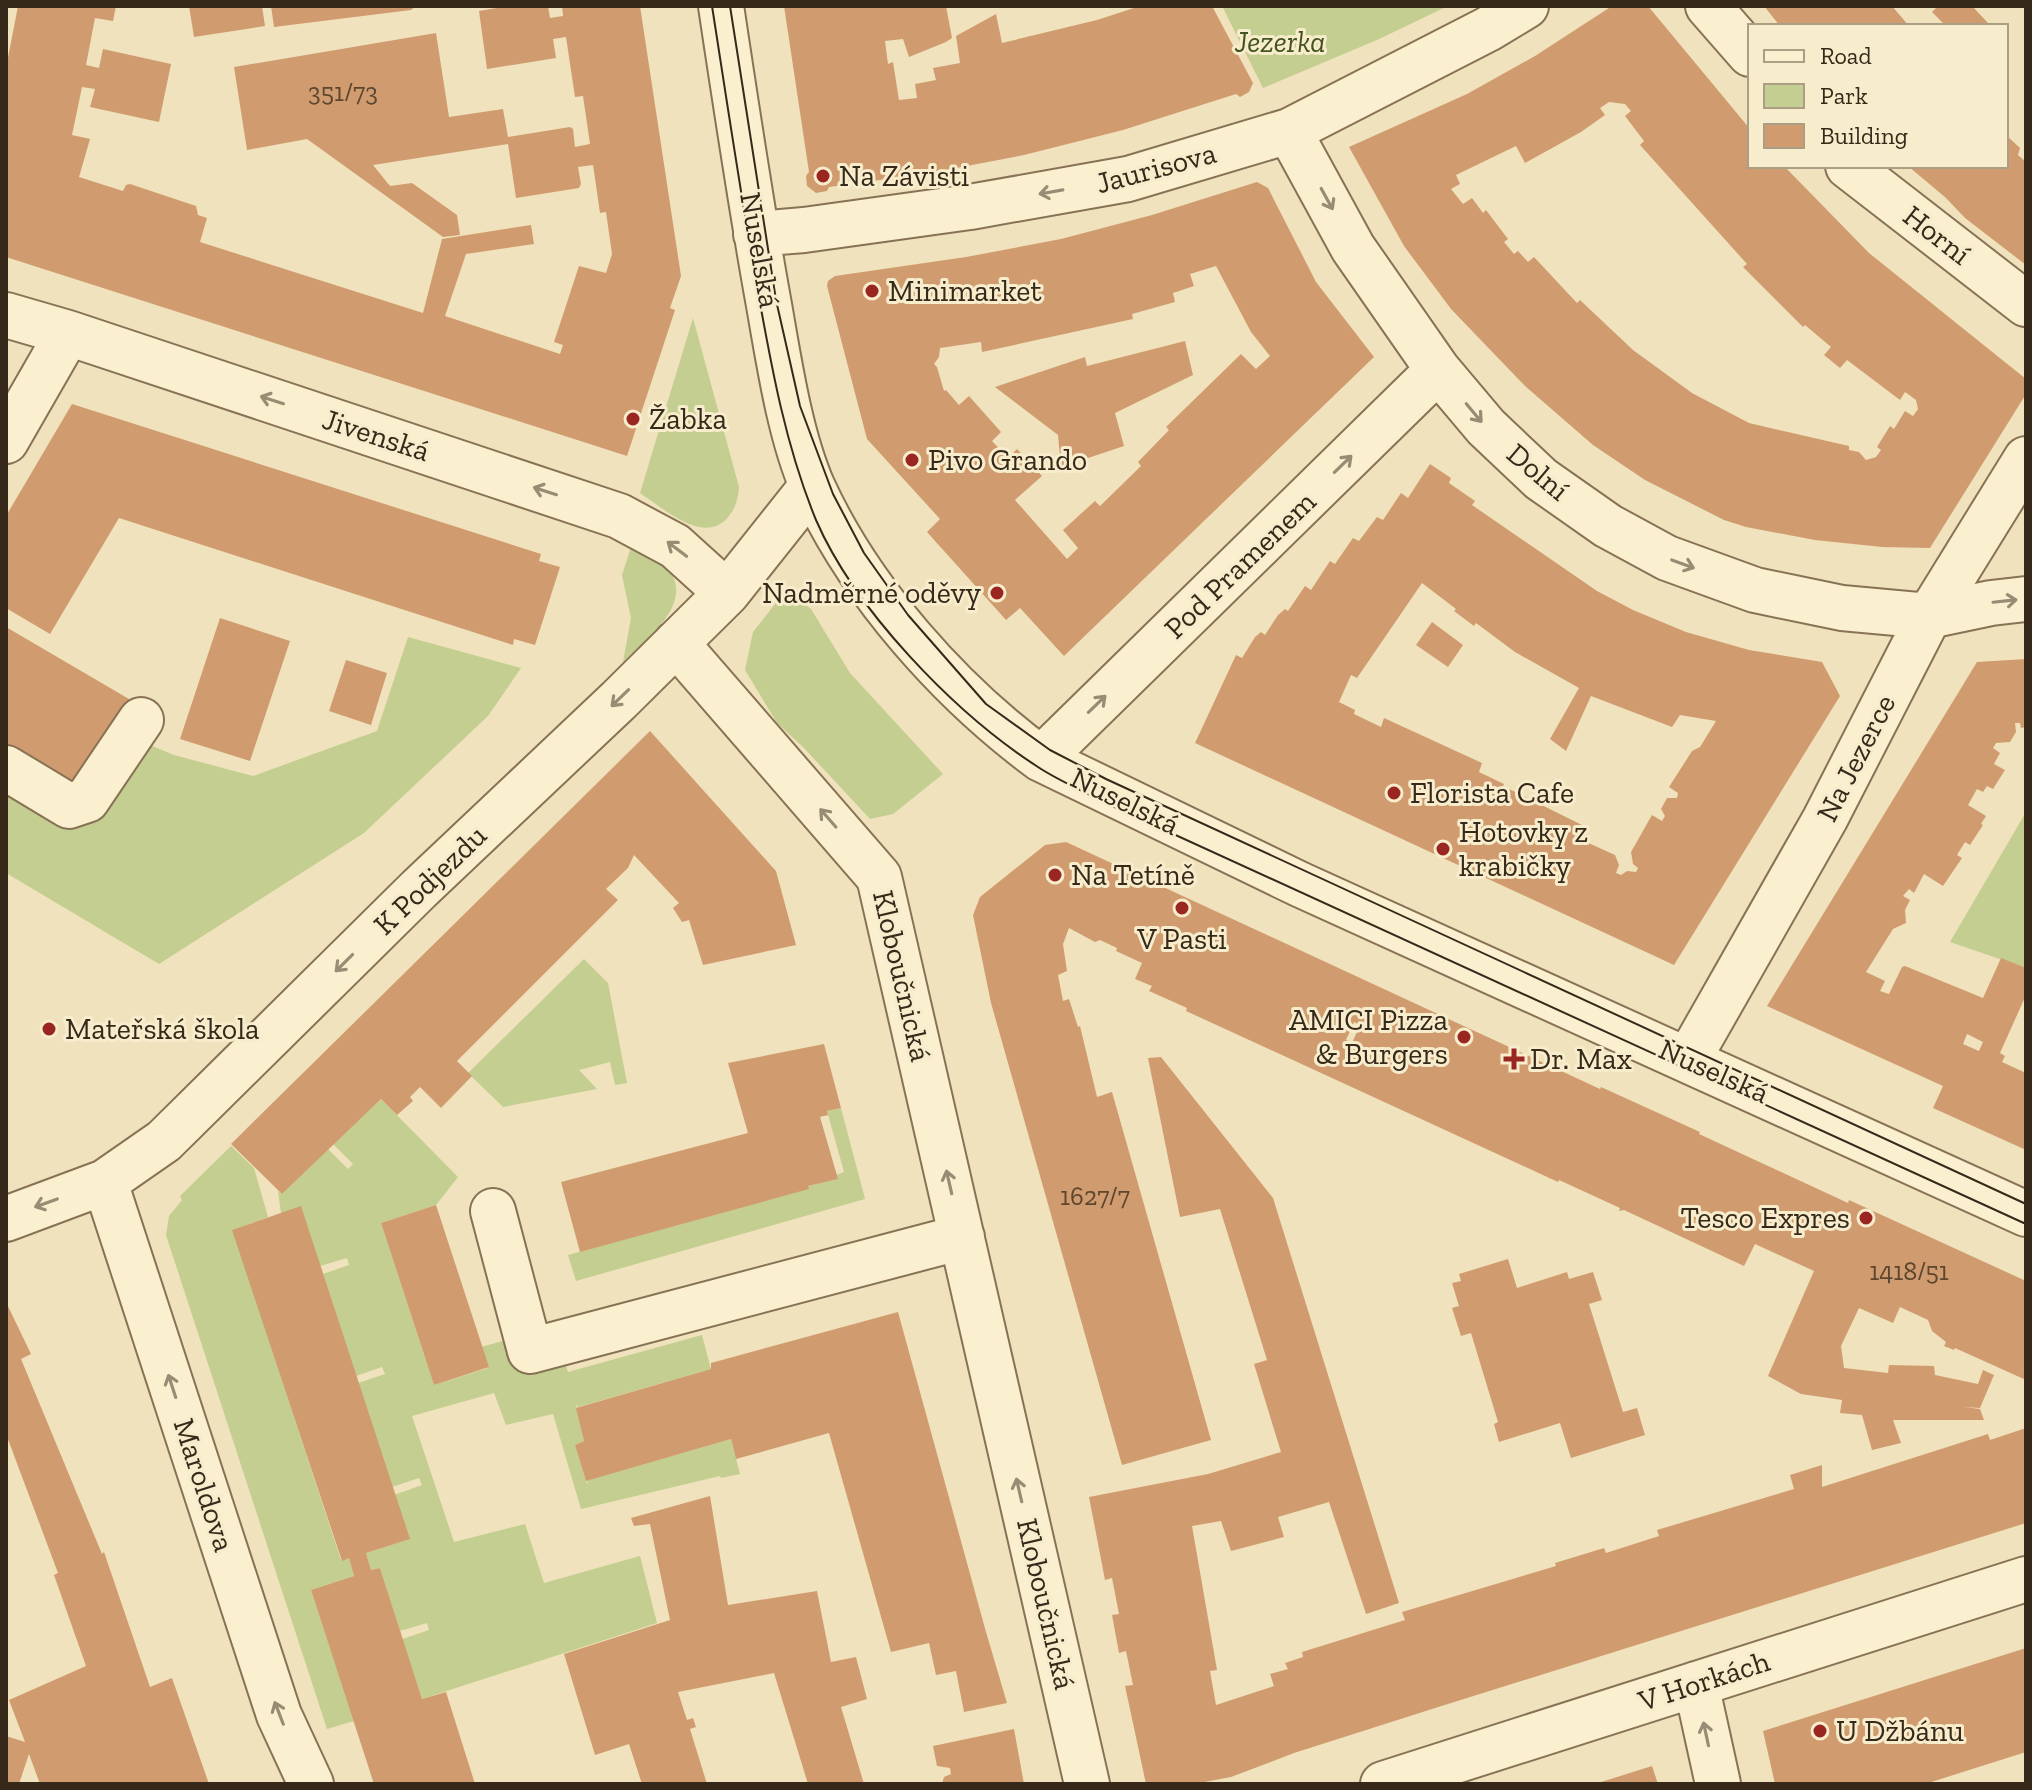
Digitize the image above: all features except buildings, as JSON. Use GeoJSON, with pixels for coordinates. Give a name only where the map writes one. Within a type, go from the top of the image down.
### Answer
{"type":"FeatureCollection","features":[{"type":"Feature","properties":{"kind":"street","name":"Nuselská"},"geometry":{"type":"LineString","coordinates":[[721,6],[756,234],[783,382],[812,486],[868,584],[911,638],[1004,731],[1041,759],[1299,884],[2026,1214]]}},
{"type":"Feature","properties":{"kind":"street","name":"Jaurisova"},"geometry":{"type":"LineString","coordinates":[[756,234],[970,207],[1128,179],[1289,131],[1488,29],[1526,6]]}},
{"type":"Feature","properties":{"kind":"street"},"geometry":{"type":"LineString","coordinates":[[1708,6],[1748,52]]}},
{"type":"Feature","properties":{"kind":"street","name":"Dolní"},"geometry":{"type":"LineString","coordinates":[[1289,131],[1353,248],[1438,370],[1486,427],[1541,479],[1608,526],[1667,558],[1755,590],[1842,608],[1929,616],[2026,599]]}},
{"type":"Feature","properties":{"kind":"street","name":"Horní"},"geometry":{"type":"LineString","coordinates":[[1851,168],[2026,304]]}},
{"type":"Feature","properties":{"kind":"street","name":"Jivenská"},"geometry":{"type":"LineString","coordinates":[[6,315],[619,516],[675,546],[727,593]]}},
{"type":"Feature","properties":{"kind":"street"},"geometry":{"type":"LineString","coordinates":[[6,441],[68,333]]}},
{"type":"Feature","properties":{"kind":"street","name":"Pod Pramenem"},"geometry":{"type":"LineString","coordinates":[[1041,759],[1438,370]]}},
{"type":"Feature","properties":{"kind":"street","name":"Na Jezerce"},"geometry":{"type":"LineString","coordinates":[[1688,1060],[1825,819],[1929,616],[2026,459]]}},
{"type":"Feature","properties":{"kind":"street","name":"K Podjezdu"},"geometry":{"type":"LineString","coordinates":[[6,1219],[105,1182],[164,1141],[419,889],[727,593],[812,486]]}},
{"type":"Feature","properties":{"kind":"street","name":"Kloboučnická"},"geometry":{"type":"LineString","coordinates":[[676,643],[879,877],[1087,1784]]}},
{"type":"Feature","properties":{"kind":"street"},"geometry":{"type":"LineString","coordinates":[[6,768],[69,806],[87,800],[141,720]]}},
{"type":"Feature","properties":{"kind":"street","name":"Maroldova"},"geometry":{"type":"LineString","coordinates":[[105,1182],[279,1715],[311,1784]]}},
{"type":"Feature","properties":{"kind":"street"},"geometry":{"type":"LineString","coordinates":[[493,1211],[530,1351],[962,1237]]}},
{"type":"Feature","properties":{"kind":"street","name":"V Horkách"},"geometry":{"type":"LineString","coordinates":[[1383,1784],[2026,1579]]}},
{"type":"Feature","properties":{"kind":"street"},"geometry":{"type":"LineString","coordinates":[[1696,1684],[1718,1784]]}},
{"type":"Feature","properties":{"kind":"green space","name":"Jezerka"},"geometry":{"type":"Polygon","coordinates":[[[1222,6],[1448,6],[1263,88],[1222,6]]]}},
{"type":"Feature","properties":{"kind":"green space"},"geometry":{"type":"Polygon","coordinates":[[[693,318],[739,487],[729,516],[719,525],[708,528],[684,522],[640,493],[693,318]]]}},
{"type":"Feature","properties":{"kind":"green space"},"geometry":{"type":"Polygon","coordinates":[[[633,541],[664,564],[674,578],[676,592],[666,618],[623,662],[631,618],[622,575],[633,541]]]}},
{"type":"Feature","properties":{"kind":"green space"},"geometry":{"type":"Polygon","coordinates":[[[779,599],[798,599],[811,609],[850,673],[943,774],[893,814],[870,819],[777,723],[745,670],[753,632],[779,599]]]}},
{"type":"Feature","properties":{"kind":"green space"},"geometry":{"type":"Polygon","coordinates":[[[408,637],[521,668],[488,716],[364,833],[159,964],[6,873],[6,768],[130,737],[174,755],[253,776],[377,731],[408,637]]]}},
{"type":"Feature","properties":{"kind":"green space"},"geometry":{"type":"Polygon","coordinates":[[[2026,812],[2026,968],[1950,942],[2026,812]]]}},
{"type":"Feature","properties":{"kind":"green space"},"geometry":{"type":"Polygon","coordinates":[[[584,959],[608,983],[627,1083],[615,1085],[610,1062],[579,1070],[597,1089],[503,1107],[468,1073],[584,959]]]}},
{"type":"Feature","properties":{"kind":"green space"},"geometry":{"type":"Polygon","coordinates":[[[381,1099],[458,1177],[436,1205],[381,1223],[434,1385],[488,1368],[481,1347],[554,1327],[568,1372],[702,1335],[711,1369],[578,1407],[576,1404],[584,1441],[575,1445],[587,1484],[588,1480],[731,1439],[740,1474],[581,1509],[553,1414],[506,1425],[494,1393],[412,1416],[454,1542],[525,1524],[544,1583],[640,1556],[657,1623],[422,1699],[402,1639],[429,1630],[427,1623],[400,1631],[380,1568],[371,1570],[366,1553],[409,1539],[394,1495],[422,1485],[419,1478],[392,1487],[358,1383],[385,1374],[382,1367],[356,1376],[323,1274],[349,1265],[347,1258],[320,1266],[281,1213],[278,1191],[282,1194],[328,1149],[348,1169],[353,1164],[333,1144],[381,1099]]]}},
{"type":"Feature","properties":{"kind":"green space"},"geometry":{"type":"Polygon","coordinates":[[[841,1108],[865,1199],[576,1281],[568,1255],[837,1179],[836,1175],[844,1172],[827,1111],[841,1108]]]}},
{"type":"Feature","properties":{"kind":"green space"},"geometry":{"type":"Polygon","coordinates":[[[231,1146],[254,1168],[268,1217],[233,1230],[341,1560],[349,1558],[354,1576],[311,1590],[354,1721],[327,1729],[166,1235],[169,1216],[182,1200],[180,1196],[231,1146]]]}},
{"type":"Feature","properties":{"kind":"tram line"},"geometry":{"type":"LineString","coordinates":[[712,6],[769,350],[788,436],[805,492],[833,554],[855,589],[881,623],[940,688],[1004,743],[1035,765],[1099,800],[2026,1224]]}},
{"type":"Feature","properties":{"kind":"tram line"},"geometry":{"type":"LineString","coordinates":[[730,6],[776,300],[800,406],[833,494],[864,553],[908,615],[986,704],[1050,750],[1106,779],[2026,1204]]}},
{"type":"Feature","properties":{"kind":"place","name":"Na Závisti"},"geometry":{"type":"Point","coordinates":[823,176]}},
{"type":"Feature","properties":{"kind":"place","name":"Minimarket"},"geometry":{"type":"Point","coordinates":[872,291]}},
{"type":"Feature","properties":{"kind":"place","name":"Žabka"},"geometry":{"type":"Point","coordinates":[633,419]}},
{"type":"Feature","properties":{"kind":"place","name":"Pivo Grando"},"geometry":{"type":"Point","coordinates":[912,460]}},
{"type":"Feature","properties":{"kind":"place","name":"Nadměrné oděvy"},"geometry":{"type":"Point","coordinates":[997,593]}},
{"type":"Feature","properties":{"kind":"place","name":"Florista Cafe"},"geometry":{"type":"Point","coordinates":[1394,793]}},
{"type":"Feature","properties":{"kind":"place","name":"Hotovky z krabičky"},"geometry":{"type":"Point","coordinates":[1443,849]}},
{"type":"Feature","properties":{"kind":"place","name":"Na Tetíně"},"geometry":{"type":"Point","coordinates":[1055,875]}},
{"type":"Feature","properties":{"kind":"place","name":"V Pasti"},"geometry":{"type":"Point","coordinates":[1182,908]}},
{"type":"Feature","properties":{"kind":"place","name":"Mateřská škola"},"geometry":{"type":"Point","coordinates":[49,1029]}},
{"type":"Feature","properties":{"kind":"place","name":"AMICI Pizza & Burgers"},"geometry":{"type":"Point","coordinates":[1464,1037]}},
{"type":"Feature","properties":{"kind":"place","name":"Dr. Max"},"geometry":{"type":"Point","coordinates":[1514,1059]}},
{"type":"Feature","properties":{"kind":"place","name":"Tesco Expres"},"geometry":{"type":"Point","coordinates":[1866,1218]}},
{"type":"Feature","properties":{"kind":"place","name":"U Džbánu"},"geometry":{"type":"Point","coordinates":[1820,1731]}}]}
